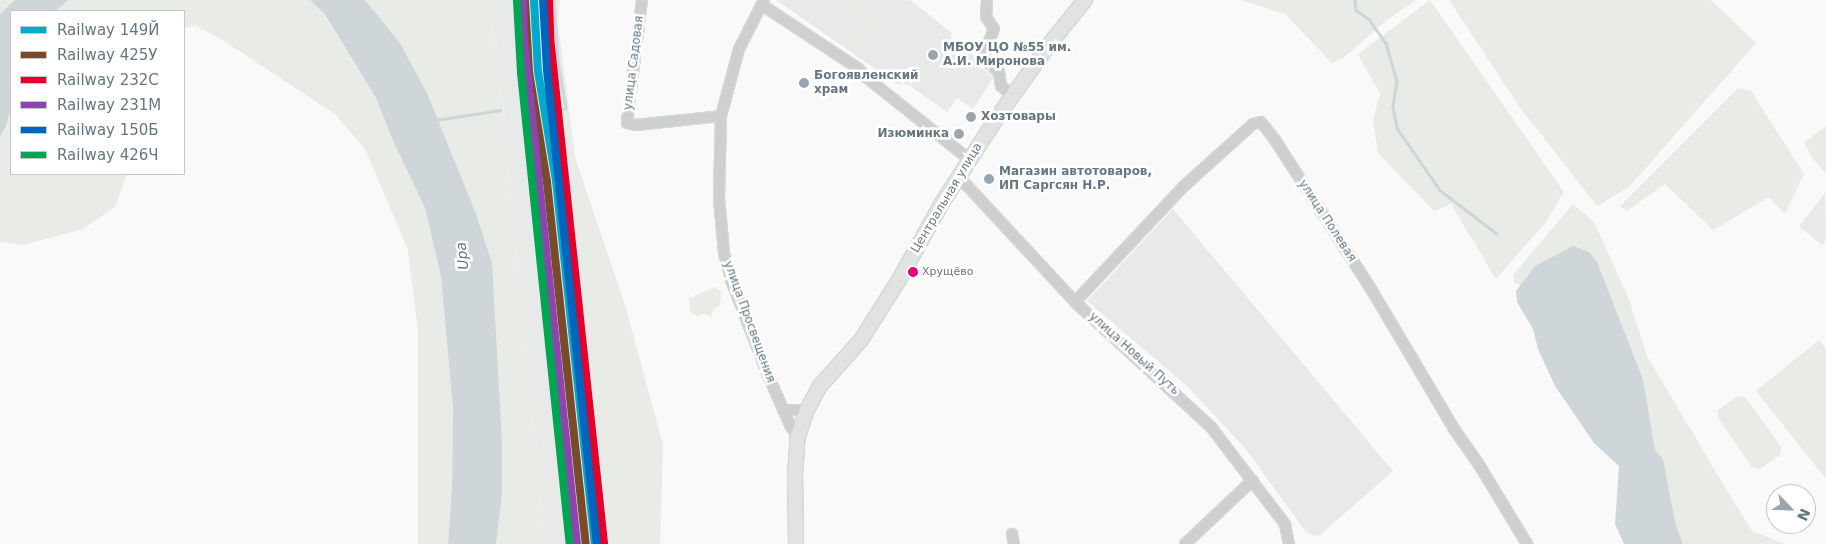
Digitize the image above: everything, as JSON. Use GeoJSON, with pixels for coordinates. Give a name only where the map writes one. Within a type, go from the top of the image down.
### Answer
{"type":"FeatureCollection","features":[{"type":"Feature","properties":{"kind":"main road","name":"Центральная улица"},"geometry":{"type":"LineString","coordinates":[[796,544],[795,476],[798,436],[820,386],[861,340],[877,317],[969,159],[1012,94],[1084,0]]}},
{"type":"Feature","properties":{"kind":"street","name":"улица Садовая"},"geometry":{"type":"LineString","coordinates":[[642,0],[626,119],[628,124],[721,116]]}},
{"type":"Feature","properties":{"kind":"street"},"geometry":{"type":"LineString","coordinates":[[987,0],[986,17],[994,29],[982,58],[999,72],[1001,86],[1012,94]]}},
{"type":"Feature","properties":{"kind":"street"},"geometry":{"type":"LineString","coordinates":[[763,3],[859,69],[867,78],[969,159]]}},
{"type":"Feature","properties":{"kind":"street","name":"улица Просвещения"},"geometry":{"type":"LineString","coordinates":[[763,3],[739,49],[721,116],[719,198],[724,257],[767,373],[790,427],[798,436]]}},
{"type":"Feature","properties":{"kind":"street","name":"улица Полевая"},"geometry":{"type":"LineString","coordinates":[[1075,302],[1183,187],[1253,124],[1261,122],[1275,140],[1371,289],[1454,429],[1478,463],[1526,544]]}},
{"type":"Feature","properties":{"kind":"street","name":"улица Новый Путь"},"geometry":{"type":"LineString","coordinates":[[959,177],[1075,302],[1194,409],[1211,427],[1285,524],[1289,544]]}},
{"type":"Feature","properties":{"kind":"street"},"geometry":{"type":"LineString","coordinates":[[783,410],[808,410]]}},
{"type":"Feature","properties":{"kind":"street"},"geometry":{"type":"LineString","coordinates":[[1184,544],[1253,480]]}},
{"type":"Feature","properties":{"kind":"shaded area"},"geometry":{"type":"Polygon","coordinates":[[[0,0],[15,0],[0,14],[0,0]]]}},
{"type":"Feature","properties":{"kind":"shaded area"},"geometry":{"type":"Polygon","coordinates":[[[69,0],[310,0],[324,15],[376,98],[394,143],[425,208],[441,277],[453,409],[452,487],[448,544],[418,544],[418,332],[408,250],[365,149],[336,115],[221,39],[196,26],[185,28],[185,10],[56,10],[69,0]]]}},
{"type":"Feature","properties":{"kind":"shaded area"},"geometry":{"type":"Polygon","coordinates":[[[365,0],[490,0],[500,73],[546,544],[496,544],[502,495],[502,443],[497,369],[475,211],[427,93],[400,43],[365,0]]]}},
{"type":"Feature","properties":{"kind":"shaded area"},"geometry":{"type":"Polygon","coordinates":[[[490,0],[551,0],[590,441],[603,544],[546,544],[500,73],[490,0]]]}},
{"type":"Feature","properties":{"kind":"shaded area"},"geometry":{"type":"Polygon","coordinates":[[[551,0],[560,0],[558,23],[575,157],[626,308],[663,445],[660,544],[603,544],[590,441],[551,0]]]}},
{"type":"Feature","properties":{"kind":"shaded area"},"geometry":{"type":"Polygon","coordinates":[[[776,0],[910,0],[952,33],[950,37],[973,55],[979,67],[994,76],[973,109],[957,98],[947,112],[909,85],[897,84],[776,0]]]}},
{"type":"Feature","properties":{"kind":"shaded area"},"geometry":{"type":"Polygon","coordinates":[[[1241,0],[1416,0],[1387,20],[1342,59],[1332,63],[1285,14],[1241,0]]]}},
{"type":"Feature","properties":{"kind":"shaded area"},"geometry":{"type":"Polygon","coordinates":[[[1430,0],[1564,192],[1546,222],[1496,279],[1451,204],[1434,211],[1378,153],[1373,120],[1380,94],[1358,54],[1430,0]]]}},
{"type":"Feature","properties":{"kind":"shaded area"},"geometry":{"type":"Polygon","coordinates":[[[1449,0],[1711,0],[1756,43],[1629,187],[1597,206],[1521,109],[1449,0]]]}},
{"type":"Feature","properties":{"kind":"shaded area"},"geometry":{"type":"Polygon","coordinates":[[[860,1],[881,18],[868,35],[847,17],[860,1]]]}},
{"type":"Feature","properties":{"kind":"shaded area"},"geometry":{"type":"Polygon","coordinates":[[[847,23],[866,38],[858,49],[838,34],[847,23]]]}},
{"type":"Feature","properties":{"kind":"shaded area"},"geometry":{"type":"Polygon","coordinates":[[[1738,88],[1751,91],[1804,174],[1785,214],[1769,197],[1713,230],[1665,184],[1627,211],[1620,206],[1738,88]]]}},
{"type":"Feature","properties":{"kind":"shaded area"},"geometry":{"type":"Polygon","coordinates":[[[10,112],[10,175],[127,175],[115,207],[83,229],[23,245],[0,242],[0,137],[10,112]]]}},
{"type":"Feature","properties":{"kind":"shaded area"},"geometry":{"type":"Polygon","coordinates":[[[1826,126],[1826,173],[1812,158],[1804,143],[1826,126]]]}},
{"type":"Feature","properties":{"kind":"shaded area"},"geometry":{"type":"Polygon","coordinates":[[[1825,193],[1826,240],[1822,245],[1799,226],[1825,193]]]}},
{"type":"Feature","properties":{"kind":"shaded area"},"geometry":{"type":"Polygon","coordinates":[[[1573,204],[1594,222],[1629,299],[1647,356],[1752,531],[1785,544],[1683,544],[1676,525],[1663,459],[1655,450],[1643,379],[1597,262],[1573,246],[1535,266],[1520,285],[1514,282],[1514,274],[1573,204]]]}},
{"type":"Feature","properties":{"kind":"shaded area"},"geometry":{"type":"Polygon","coordinates":[[[1173,209],[1393,471],[1320,535],[1314,536],[1306,532],[1245,448],[1187,386],[1087,301],[1173,209]]]}},
{"type":"Feature","properties":{"kind":"shaded area"},"geometry":{"type":"Polygon","coordinates":[[[715,287],[721,291],[720,305],[713,310],[711,317],[704,314],[697,316],[690,312],[689,298],[715,287]]]}},
{"type":"Feature","properties":{"kind":"shaded area"},"geometry":{"type":"Polygon","coordinates":[[[1819,340],[1826,349],[1826,479],[1756,391],[1819,340]]]}},
{"type":"Feature","properties":{"kind":"shaded area"},"geometry":{"type":"Polygon","coordinates":[[[1738,396],[1746,398],[1781,447],[1780,455],[1760,469],[1752,467],[1718,418],[1718,410],[1738,396]]]}},
{"type":"Feature","properties":{"kind":"water"},"geometry":{"type":"Polygon","coordinates":[[[15,0],[69,0],[56,10],[10,10],[10,112],[0,137],[0,14],[15,0]]]}},
{"type":"Feature","properties":{"kind":"water","name":"Upa"},"geometry":{"type":"Polygon","coordinates":[[[310,0],[365,0],[400,43],[427,93],[475,211],[492,263],[502,443],[502,495],[496,544],[448,544],[452,487],[453,409],[441,277],[425,208],[394,143],[376,98],[325,15],[310,0]]]}},
{"type":"Feature","properties":{"kind":"water"},"geometry":{"type":"Polygon","coordinates":[[[1573,246],[1589,252],[1597,262],[1643,379],[1655,450],[1663,459],[1676,525],[1683,544],[1624,544],[1615,524],[1619,466],[1594,443],[1555,386],[1538,349],[1533,329],[1517,302],[1516,291],[1535,266],[1573,246]]]}},
{"type":"Feature","properties":{"kind":"waterway"},"geometry":{"type":"LineString","coordinates":[[554,0],[558,62],[566,108],[556,113]]}},
{"type":"Feature","properties":{"kind":"waterway"},"geometry":{"type":"LineString","coordinates":[[1355,0],[1356,10],[1369,19],[1386,43],[1397,81],[1393,107],[1397,128],[1440,190],[1496,233]]}},
{"type":"Feature","properties":{"kind":"waterway"},"geometry":{"type":"LineString","coordinates":[[435,120],[500,110]]}},
{"type":"Feature","properties":{"kind":"rail line","name":"231М"},"geometry":{"type":"LineString","coordinates":[[523,0],[524,40],[577,544]]}},
{"type":"Feature","properties":{"kind":"rail line","name":"425У"},"geometry":{"type":"LineString","coordinates":[[525,0],[529,72],[547,182],[586,544]]}},
{"type":"Feature","properties":{"kind":"rail line","name":"149Й"},"geometry":{"type":"LineString","coordinates":[[534,0],[538,71],[556,181],[595,544]]}},
{"type":"Feature","properties":{"kind":"rail line","name":"150Б"},"geometry":{"type":"LineString","coordinates":[[543,0],[547,70],[597,543]]}},
{"type":"Feature","properties":{"kind":"rail line","name":"232C"},"geometry":{"type":"LineString","coordinates":[[549,0],[550,37],[604,543]]}},
{"type":"Feature","properties":{"kind":"rail line","name":"426Ч"},"geometry":{"type":"LineString","coordinates":[[517,1],[521,73],[570,544]]}},
{"type":"Feature","properties":{"kind":"place","name":"МБОУ ЦО №55 им. А.И. Миронова"},"geometry":{"type":"Point","coordinates":[933,55]}},
{"type":"Feature","properties":{"kind":"place","name":"Богоявленский храм"},"geometry":{"type":"Point","coordinates":[804,83]}},
{"type":"Feature","properties":{"kind":"place","name":"Хозтовары"},"geometry":{"type":"Point","coordinates":[971,117]}},
{"type":"Feature","properties":{"kind":"place","name":"Изюминка"},"geometry":{"type":"Point","coordinates":[959,134]}},
{"type":"Feature","properties":{"kind":"place","name":"Магазин автотоваров, ИП Саргсян Н.Р."},"geometry":{"type":"Point","coordinates":[989,179]}},
{"type":"Feature","properties":{"kind":"place","name":"Хрущёво"},"geometry":{"type":"Point","coordinates":[913,272]}}]}
